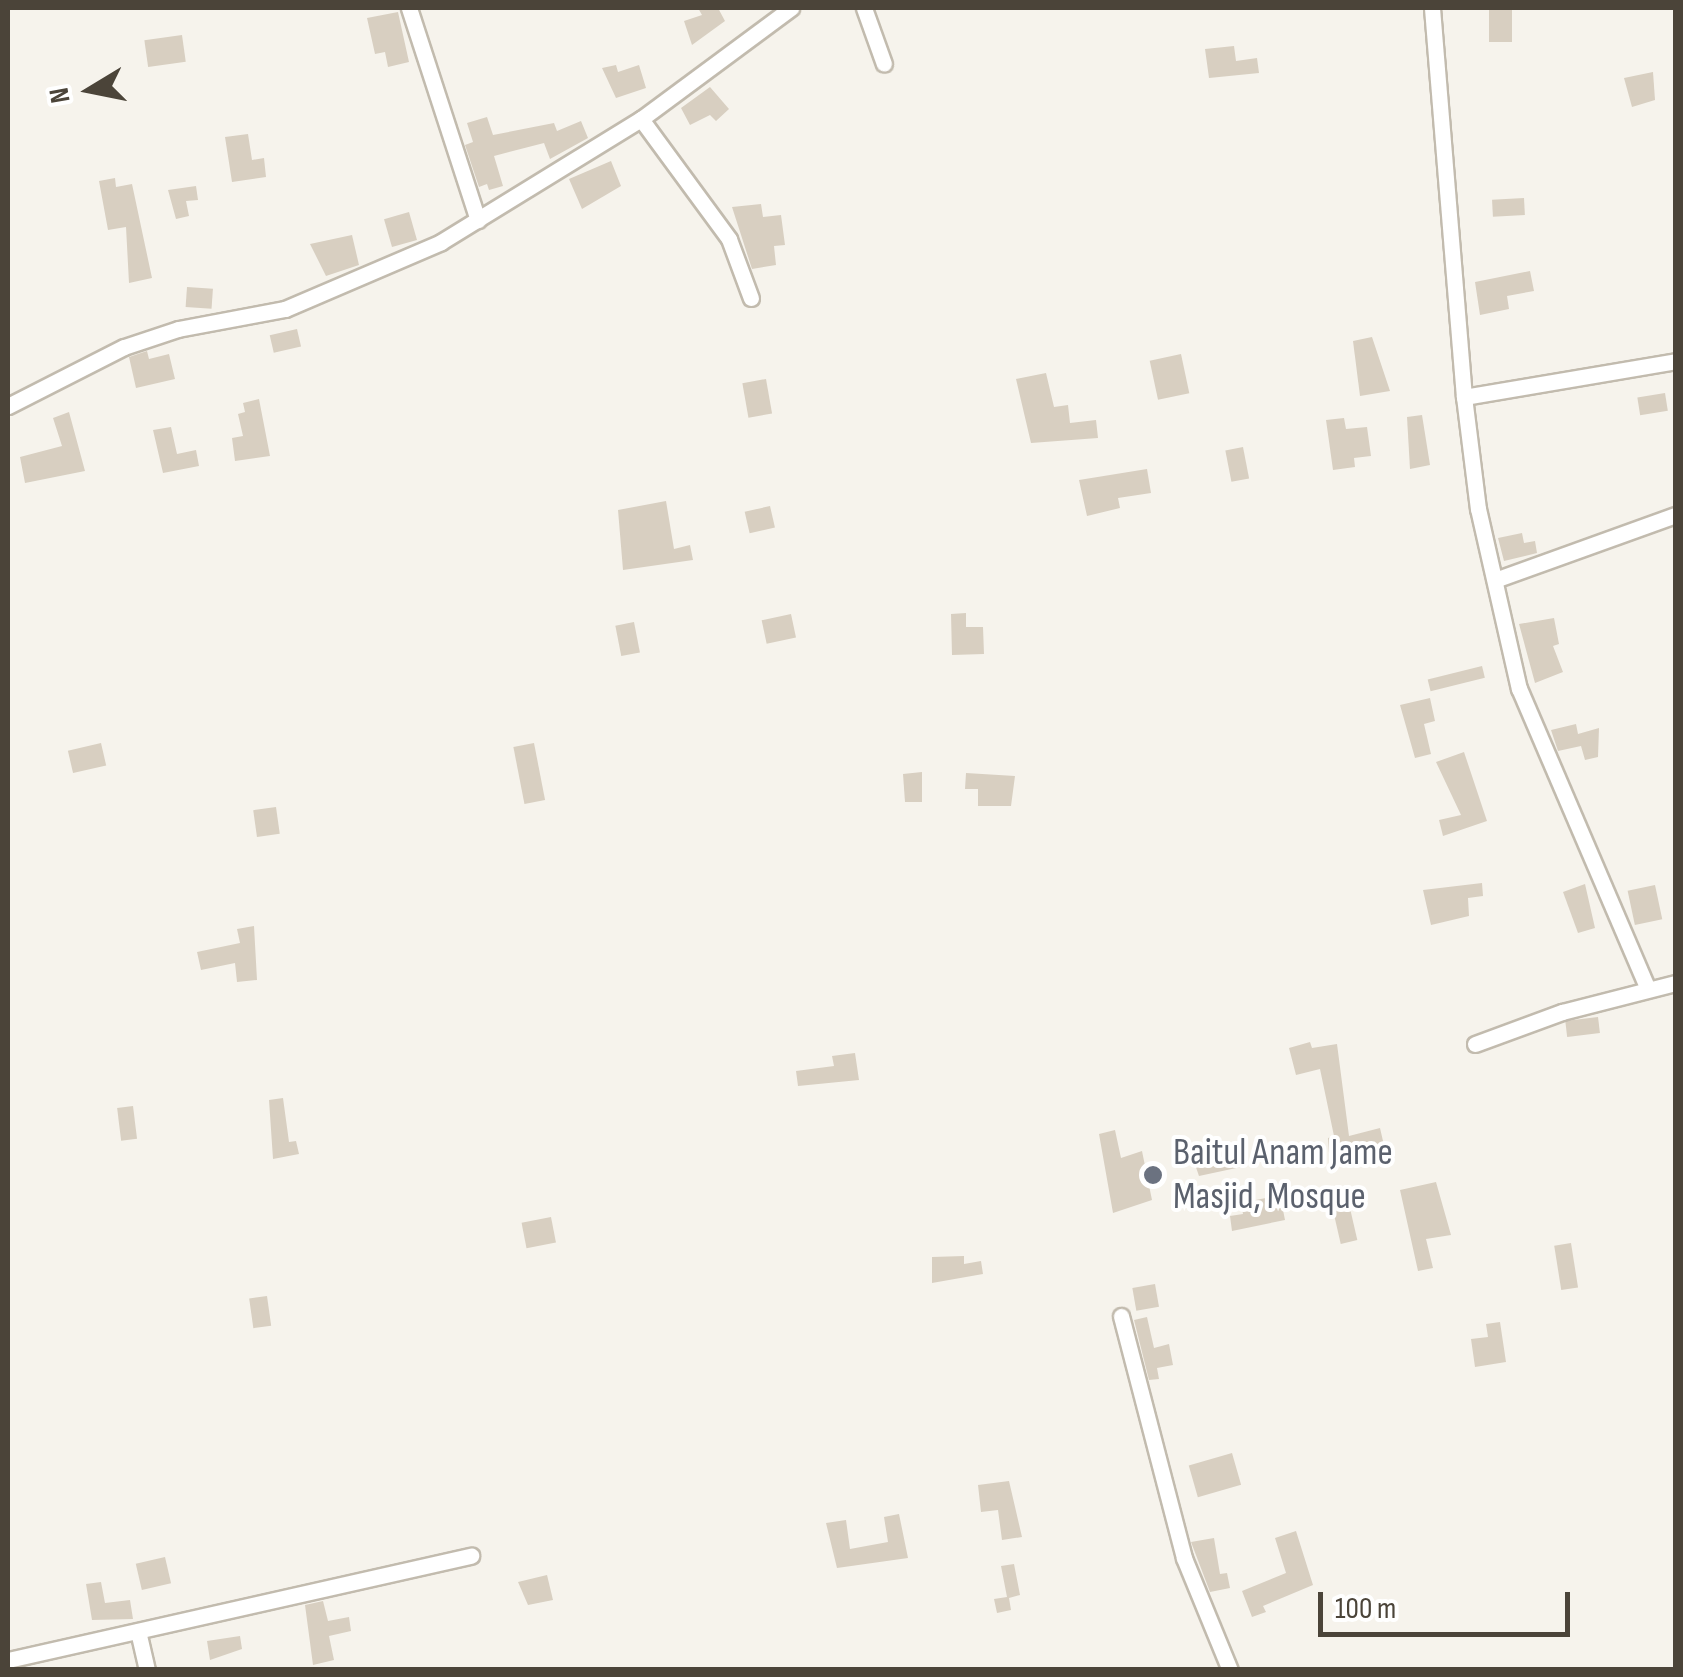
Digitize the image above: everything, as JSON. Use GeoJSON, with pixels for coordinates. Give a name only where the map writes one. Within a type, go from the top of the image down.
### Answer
{"type":"FeatureCollection","features":[{"type":"Feature","properties":{"kind":"street"},"geometry":{"type":"LineString","coordinates":[[409,8],[478,220]]}},
{"type":"Feature","properties":{"kind":"street"},"geometry":{"type":"LineString","coordinates":[[8,406],[124,346],[178,329],[286,309],[441,242],[642,118],[791,8]]}},
{"type":"Feature","properties":{"kind":"street"},"geometry":{"type":"LineString","coordinates":[[864,8],[884,64]]}},
{"type":"Feature","properties":{"kind":"street"},"geometry":{"type":"LineString","coordinates":[[1432,8],[1464,397],[1494,580],[1519,689],[1647,988]]}},
{"type":"Feature","properties":{"kind":"street"},"geometry":{"type":"LineString","coordinates":[[642,118],[729,238],[750,298]]}},
{"type":"Feature","properties":{"kind":"street"},"geometry":{"type":"LineString","coordinates":[[1464,397],[1676,361]]}},
{"type":"Feature","properties":{"kind":"street"},"geometry":{"type":"LineString","coordinates":[[1494,580],[1676,516]]}},
{"type":"Feature","properties":{"kind":"street"},"geometry":{"type":"LineString","coordinates":[[1474,1044],[1647,988],[1676,983]]}},
{"type":"Feature","properties":{"kind":"street"},"geometry":{"type":"LineString","coordinates":[[1121,1316],[1140,1410],[1184,1558],[1230,1670]]}},
{"type":"Feature","properties":{"kind":"street"},"geometry":{"type":"LineString","coordinates":[[8,1660],[471,1556]]}},
{"type":"Feature","properties":{"kind":"street"},"geometry":{"type":"LineString","coordinates":[[138,1631],[147,1670]]}},
{"type":"Feature","properties":{"kind":"building"},"geometry":{"type":"Polygon","coordinates":[[[698,8],[718,8],[725,21],[692,45],[684,21],[702,15],[698,8]]]}},
{"type":"Feature","properties":{"kind":"building"},"geometry":{"type":"Polygon","coordinates":[[[1489,8],[1512,8],[1512,42],[1489,42],[1489,8]]]}},
{"type":"Feature","properties":{"kind":"building"},"geometry":{"type":"Polygon","coordinates":[[[398,12],[409,62],[388,67],[385,52],[375,54],[367,18],[398,12]]]}},
{"type":"Feature","properties":{"kind":"building"},"geometry":{"type":"Polygon","coordinates":[[[182,35],[186,62],[148,67],[144,40],[182,35]]]}},
{"type":"Feature","properties":{"kind":"building"},"geometry":{"type":"Polygon","coordinates":[[[1234,46],[1236,61],[1257,58],[1259,73],[1209,78],[1205,49],[1234,46]]]}},
{"type":"Feature","properties":{"kind":"building"},"geometry":{"type":"Polygon","coordinates":[[[616,65],[618,72],[639,65],[646,88],[616,98],[602,68],[616,65]]]}},
{"type":"Feature","properties":{"kind":"building"},"geometry":{"type":"Polygon","coordinates":[[[1653,72],[1655,100],[1632,107],[1624,78],[1653,72]]]}},
{"type":"Feature","properties":{"kind":"building"},"geometry":{"type":"Polygon","coordinates":[[[710,87],[729,109],[716,121],[710,115],[690,125],[681,108],[710,87]]]}},
{"type":"Feature","properties":{"kind":"building"},"geometry":{"type":"Polygon","coordinates":[[[487,117],[493,135],[554,123],[557,131],[581,121],[588,138],[550,159],[544,143],[494,156],[503,186],[489,190],[487,184],[479,187],[465,145],[473,142],[467,123],[487,117]]]}},
{"type":"Feature","properties":{"kind":"building"},"geometry":{"type":"Polygon","coordinates":[[[248,134],[252,160],[264,158],[266,177],[232,182],[225,137],[248,134]]]}},
{"type":"Feature","properties":{"kind":"building"},"geometry":{"type":"Polygon","coordinates":[[[611,161],[621,186],[582,209],[569,179],[611,161]]]}},
{"type":"Feature","properties":{"kind":"building"},"geometry":{"type":"Polygon","coordinates":[[[115,178],[116,187],[132,184],[152,278],[129,283],[126,227],[108,230],[99,181],[115,178]]]}},
{"type":"Feature","properties":{"kind":"building"},"geometry":{"type":"Polygon","coordinates":[[[196,186],[198,200],[186,201],[189,216],[176,219],[168,190],[196,186]]]}},
{"type":"Feature","properties":{"kind":"building"},"geometry":{"type":"Polygon","coordinates":[[[1524,198],[1525,215],[1493,217],[1492,200],[1524,198]]]}},
{"type":"Feature","properties":{"kind":"building"},"geometry":{"type":"Polygon","coordinates":[[[761,204],[763,217],[781,215],[785,245],[774,246],[776,265],[752,269],[732,207],[761,204]]]}},
{"type":"Feature","properties":{"kind":"building"},"geometry":{"type":"Polygon","coordinates":[[[409,212],[417,240],[392,247],[384,219],[409,212]]]}},
{"type":"Feature","properties":{"kind":"building"},"geometry":{"type":"Polygon","coordinates":[[[352,235],[359,265],[326,276],[310,244],[352,235]]]}},
{"type":"Feature","properties":{"kind":"building"},"geometry":{"type":"Polygon","coordinates":[[[1530,271],[1534,291],[1507,296],[1509,309],[1480,315],[1475,282],[1530,271]]]}},
{"type":"Feature","properties":{"kind":"building"},"geometry":{"type":"Polygon","coordinates":[[[187,287],[213,289],[212,309],[186,307],[187,287]]]}},
{"type":"Feature","properties":{"kind":"building"},"geometry":{"type":"Polygon","coordinates":[[[297,329],[301,347],[274,353],[270,335],[297,329]]]}},
{"type":"Feature","properties":{"kind":"building"},"geometry":{"type":"Polygon","coordinates":[[[1372,337],[1390,391],[1360,396],[1353,341],[1372,337]]]}},
{"type":"Feature","properties":{"kind":"building"},"geometry":{"type":"Polygon","coordinates":[[[147,351],[149,359],[169,354],[175,379],[136,388],[129,357],[147,351]]]}},
{"type":"Feature","properties":{"kind":"building"},"geometry":{"type":"Polygon","coordinates":[[[1181,354],[1189,393],[1158,400],[1150,361],[1181,354]]]}},
{"type":"Feature","properties":{"kind":"building"},"geometry":{"type":"Polygon","coordinates":[[[1046,373],[1054,407],[1068,405],[1070,423],[1096,420],[1098,438],[1031,443],[1016,379],[1046,373]]]}},
{"type":"Feature","properties":{"kind":"building"},"geometry":{"type":"Polygon","coordinates":[[[766,379],[772,413],[748,418],[742,383],[766,379]]]}},
{"type":"Feature","properties":{"kind":"building"},"geometry":{"type":"Polygon","coordinates":[[[1665,393],[1668,411],[1640,415],[1637,397],[1665,393]]]}},
{"type":"Feature","properties":{"kind":"building"},"geometry":{"type":"Polygon","coordinates":[[[259,399],[270,456],[235,461],[232,438],[243,436],[238,414],[245,412],[243,403],[259,399]]]}},
{"type":"Feature","properties":{"kind":"building"},"geometry":{"type":"Polygon","coordinates":[[[69,412],[85,471],[25,483],[20,457],[62,446],[53,418],[69,412]]]}},
{"type":"Feature","properties":{"kind":"building"},"geometry":{"type":"Polygon","coordinates":[[[1422,415],[1430,465],[1410,469],[1407,417],[1422,415]]]}},
{"type":"Feature","properties":{"kind":"building"},"geometry":{"type":"Polygon","coordinates":[[[1344,418],[1346,429],[1367,427],[1371,456],[1354,458],[1355,467],[1333,470],[1326,420],[1344,418]]]}},
{"type":"Feature","properties":{"kind":"building"},"geometry":{"type":"Polygon","coordinates":[[[171,427],[177,454],[196,450],[199,466],[163,473],[153,430],[171,427]]]}},
{"type":"Feature","properties":{"kind":"building"},"geometry":{"type":"Polygon","coordinates":[[[1243,447],[1249,478],[1231,482],[1225,450],[1243,447]]]}},
{"type":"Feature","properties":{"kind":"building"},"geometry":{"type":"Polygon","coordinates":[[[1147,469],[1151,493],[1118,498],[1120,508],[1087,516],[1079,480],[1147,469]]]}},
{"type":"Feature","properties":{"kind":"building"},"geometry":{"type":"Polygon","coordinates":[[[666,501],[674,549],[690,545],[693,560],[623,570],[618,510],[666,501]]]}},
{"type":"Feature","properties":{"kind":"building"},"geometry":{"type":"Polygon","coordinates":[[[770,506],[775,527],[750,533],[745,512],[770,506]]]}},
{"type":"Feature","properties":{"kind":"building"},"geometry":{"type":"Polygon","coordinates":[[[1522,533],[1524,543],[1535,541],[1537,553],[1504,561],[1498,538],[1522,533]]]}},
{"type":"Feature","properties":{"kind":"building"},"geometry":{"type":"Polygon","coordinates":[[[966,613],[966,627],[983,627],[984,654],[952,655],[951,614],[966,613]]]}},
{"type":"Feature","properties":{"kind":"building"},"geometry":{"type":"Polygon","coordinates":[[[791,614],[796,637],[767,644],[762,620],[791,614]]]}},
{"type":"Feature","properties":{"kind":"building"},"geometry":{"type":"Polygon","coordinates":[[[1554,618],[1559,644],[1553,646],[1563,672],[1535,683],[1519,624],[1554,618]]]}},
{"type":"Feature","properties":{"kind":"building"},"geometry":{"type":"Polygon","coordinates":[[[634,622],[640,652],[621,656],[615,626],[634,622]]]}},
{"type":"Feature","properties":{"kind":"building"},"geometry":{"type":"Polygon","coordinates":[[[1482,666],[1485,678],[1431,691],[1428,680],[1482,666]]]}},
{"type":"Feature","properties":{"kind":"building"},"geometry":{"type":"Polygon","coordinates":[[[1430,698],[1435,721],[1424,724],[1431,754],[1415,758],[1400,705],[1430,698]]]}},
{"type":"Feature","properties":{"kind":"building"},"geometry":{"type":"Polygon","coordinates":[[[1576,724],[1578,734],[1599,728],[1598,757],[1585,760],[1581,746],[1558,751],[1551,730],[1576,724]]]}},
{"type":"Feature","properties":{"kind":"building"},"geometry":{"type":"Polygon","coordinates":[[[101,743],[106,765],[73,773],[68,751],[101,743]]]}},
{"type":"Feature","properties":{"kind":"building"},"geometry":{"type":"Polygon","coordinates":[[[534,743],[545,800],[524,804],[513,747],[534,743]]]}},
{"type":"Feature","properties":{"kind":"building"},"geometry":{"type":"Polygon","coordinates":[[[1464,752],[1487,821],[1443,836],[1439,820],[1461,815],[1436,762],[1464,752]]]}},
{"type":"Feature","properties":{"kind":"building"},"geometry":{"type":"Polygon","coordinates":[[[922,772],[922,802],[905,802],[903,774],[922,772]]]}},
{"type":"Feature","properties":{"kind":"building"},"geometry":{"type":"Polygon","coordinates":[[[966,773],[1015,776],[1011,806],[978,806],[978,789],[965,789],[966,773]]]}},
{"type":"Feature","properties":{"kind":"building"},"geometry":{"type":"Polygon","coordinates":[[[276,807],[280,834],[257,837],[253,810],[276,807]]]}},
{"type":"Feature","properties":{"kind":"building"},"geometry":{"type":"Polygon","coordinates":[[[1482,883],[1483,896],[1468,898],[1469,916],[1431,925],[1423,890],[1482,883]]]}},
{"type":"Feature","properties":{"kind":"building"},"geometry":{"type":"Polygon","coordinates":[[[1585,884],[1595,928],[1578,933],[1563,892],[1585,884]]]}},
{"type":"Feature","properties":{"kind":"building"},"geometry":{"type":"Polygon","coordinates":[[[1655,885],[1662,919],[1635,925],[1628,891],[1655,885]]]}},
{"type":"Feature","properties":{"kind":"building"},"geometry":{"type":"Polygon","coordinates":[[[254,926],[257,980],[237,982],[235,963],[201,970],[197,952],[240,943],[237,929],[254,926]]]}},
{"type":"Feature","properties":{"kind":"building"},"geometry":{"type":"Polygon","coordinates":[[[1598,1017],[1600,1033],[1567,1037],[1565,1021],[1598,1017]]]}},
{"type":"Feature","properties":{"kind":"building"},"geometry":{"type":"Polygon","coordinates":[[[1310,1042],[1312,1048],[1337,1044],[1349,1136],[1380,1128],[1386,1154],[1367,1158],[1364,1146],[1329,1153],[1328,1138],[1334,1136],[1320,1069],[1296,1075],[1289,1048],[1310,1042]]]}},
{"type":"Feature","properties":{"kind":"building"},"geometry":{"type":"Polygon","coordinates":[[[855,1053],[859,1080],[798,1086],[796,1071],[834,1066],[832,1056],[855,1053]]]}},
{"type":"Feature","properties":{"kind":"building"},"geometry":{"type":"Polygon","coordinates":[[[283,1098],[289,1142],[296,1141],[299,1154],[273,1159],[269,1100],[283,1098]]]}},
{"type":"Feature","properties":{"kind":"building"},"geometry":{"type":"Polygon","coordinates":[[[133,1106],[137,1139],[121,1141],[117,1108],[133,1106]]]}},
{"type":"Feature","properties":{"kind":"building"},"geometry":{"type":"Polygon","coordinates":[[[1115,1130],[1121,1158],[1142,1151],[1152,1200],[1113,1213],[1099,1134],[1115,1130]]]}},
{"type":"Feature","properties":{"kind":"building"},"geometry":{"type":"Polygon","coordinates":[[[1225,1144],[1241,1167],[1199,1176],[1192,1156],[1225,1144]]]}},
{"type":"Feature","properties":{"kind":"building"},"geometry":{"type":"Polygon","coordinates":[[[1436,1182],[1451,1235],[1426,1239],[1433,1268],[1418,1271],[1400,1190],[1436,1182]]]}},
{"type":"Feature","properties":{"kind":"building"},"geometry":{"type":"Polygon","coordinates":[[[1280,1195],[1285,1220],[1232,1231],[1230,1216],[1243,1214],[1241,1203],[1280,1195]]]}},
{"type":"Feature","properties":{"kind":"building"},"geometry":{"type":"Polygon","coordinates":[[[1349,1204],[1357,1240],[1341,1244],[1332,1208],[1349,1204]]]}},
{"type":"Feature","properties":{"kind":"building"},"geometry":{"type":"Polygon","coordinates":[[[551,1217],[556,1243],[527,1248],[522,1223],[551,1217]]]}},
{"type":"Feature","properties":{"kind":"building"},"geometry":{"type":"Polygon","coordinates":[[[1571,1243],[1578,1287],[1561,1290],[1554,1246],[1571,1243]]]}},
{"type":"Feature","properties":{"kind":"building"},"geometry":{"type":"Polygon","coordinates":[[[964,1256],[964,1264],[981,1261],[983,1274],[932,1283],[932,1257],[964,1256]]]}},
{"type":"Feature","properties":{"kind":"building"},"geometry":{"type":"Polygon","coordinates":[[[1155,1284],[1159,1307],[1136,1311],[1132,1288],[1155,1284]]]}},
{"type":"Feature","properties":{"kind":"building"},"geometry":{"type":"Polygon","coordinates":[[[267,1296],[271,1326],[253,1328],[249,1299],[267,1296]]]}},
{"type":"Feature","properties":{"kind":"building"},"geometry":{"type":"Polygon","coordinates":[[[1147,1317],[1154,1348],[1169,1344],[1173,1365],[1157,1368],[1159,1379],[1149,1380],[1134,1320],[1147,1317]]]}},
{"type":"Feature","properties":{"kind":"building"},"geometry":{"type":"Polygon","coordinates":[[[1500,1322],[1506,1362],[1475,1367],[1471,1339],[1488,1337],[1486,1324],[1500,1322]]]}},
{"type":"Feature","properties":{"kind":"building"},"geometry":{"type":"Polygon","coordinates":[[[1232,1453],[1241,1485],[1198,1497],[1189,1465],[1232,1453]]]}},
{"type":"Feature","properties":{"kind":"building"},"geometry":{"type":"Polygon","coordinates":[[[1009,1481],[1022,1537],[1002,1540],[998,1510],[981,1512],[978,1485],[1009,1481]]]}},
{"type":"Feature","properties":{"kind":"building"},"geometry":{"type":"Polygon","coordinates":[[[899,1514],[908,1558],[837,1568],[826,1523],[846,1520],[850,1549],[888,1542],[884,1517],[899,1514]]]}},
{"type":"Feature","properties":{"kind":"building"},"geometry":{"type":"Polygon","coordinates":[[[1296,1531],[1313,1585],[1263,1606],[1266,1612],[1252,1617],[1242,1591],[1286,1573],[1275,1538],[1296,1531]]]}},
{"type":"Feature","properties":{"kind":"building"},"geometry":{"type":"Polygon","coordinates":[[[1214,1538],[1220,1574],[1227,1573],[1230,1588],[1210,1592],[1191,1542],[1214,1538]]]}},
{"type":"Feature","properties":{"kind":"building"},"geometry":{"type":"Polygon","coordinates":[[[165,1557],[171,1583],[142,1590],[136,1564],[165,1557]]]}},
{"type":"Feature","properties":{"kind":"building"},"geometry":{"type":"Polygon","coordinates":[[[1014,1564],[1020,1595],[1009,1598],[1011,1610],[997,1613],[994,1599],[1007,1597],[1001,1566],[1014,1564]]]}},
{"type":"Feature","properties":{"kind":"building"},"geometry":{"type":"Polygon","coordinates":[[[547,1575],[553,1600],[528,1605],[518,1582],[547,1575]]]}},
{"type":"Feature","properties":{"kind":"building"},"geometry":{"type":"Polygon","coordinates":[[[101,1582],[105,1603],[130,1600],[133,1619],[92,1620],[86,1584],[101,1582]]]}},
{"type":"Feature","properties":{"kind":"building"},"geometry":{"type":"Polygon","coordinates":[[[323,1601],[328,1621],[349,1617],[351,1631],[329,1636],[334,1660],[313,1665],[305,1605],[323,1601]]]}},
{"type":"Feature","properties":{"kind":"building"},"geometry":{"type":"Polygon","coordinates":[[[240,1636],[242,1649],[210,1660],[207,1641],[240,1636]]]}},
{"type":"Feature","properties":{"kind":"place","name":"Baitul Anam Jame Masjid, Mosque"},"geometry":{"type":"Point","coordinates":[1153,1175]}}]}
